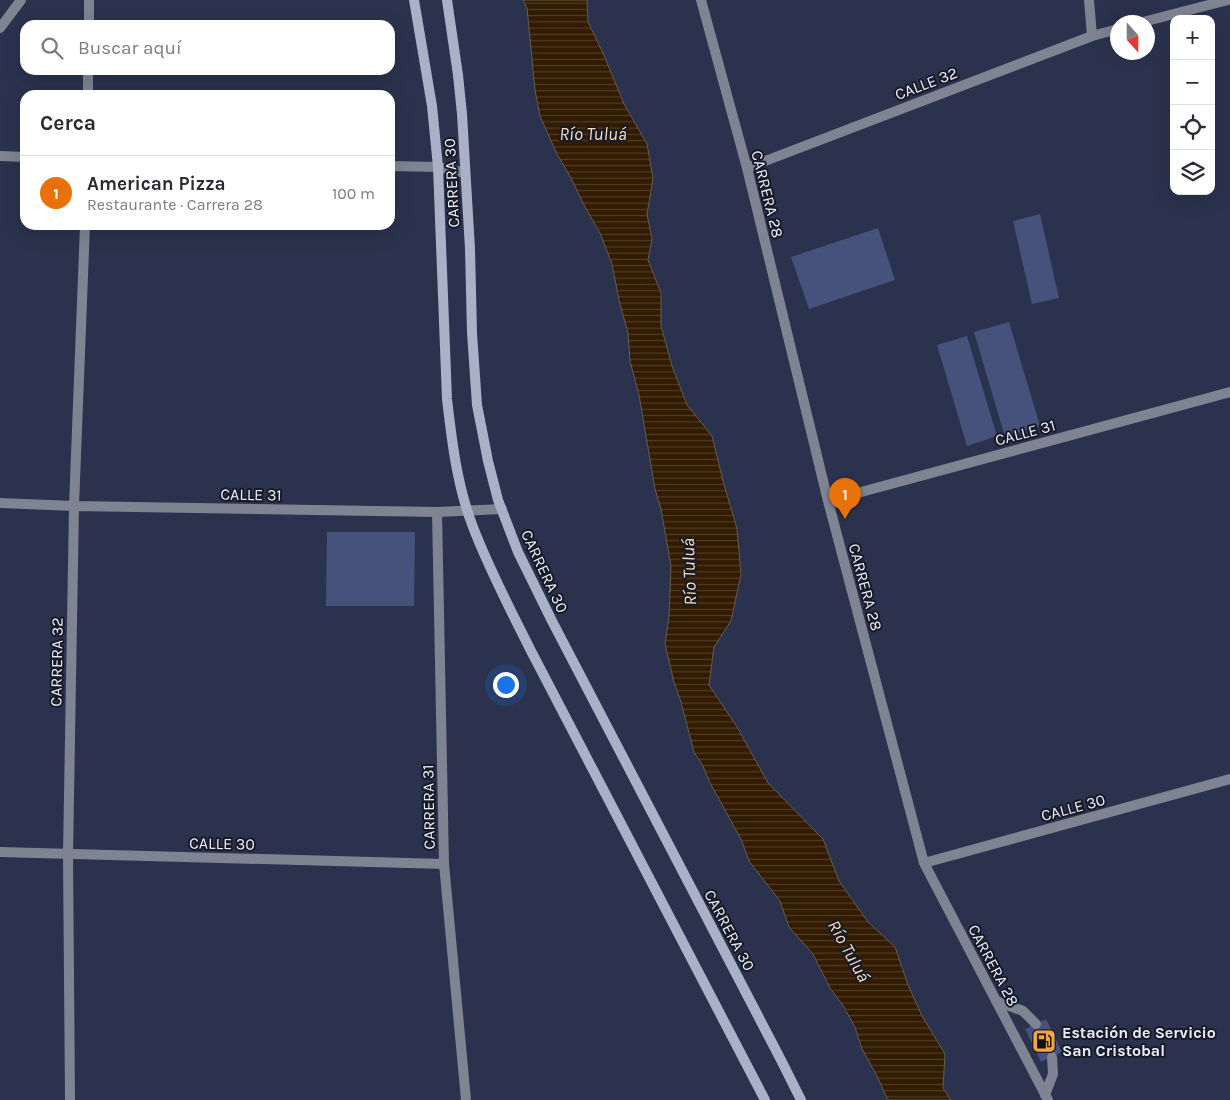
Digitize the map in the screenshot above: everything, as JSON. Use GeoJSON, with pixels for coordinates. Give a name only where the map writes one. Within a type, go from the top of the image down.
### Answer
{"type":"FeatureCollection","features":[{"type":"Feature","properties":{"kind":"main road","name":"CARRERA 30"},"geometry":{"type":"LineString","coordinates":[[414,0],[432,106],[438,167],[447,399],[453,447],[461,486],[473,527],[530,649],[765,1100]]}},
{"type":"Feature","properties":{"kind":"main road","name":"CARRERA 30"},"geometry":{"type":"LineString","coordinates":[[447,0],[461,104],[477,405],[488,462],[502,509],[518,552],[552,620],[801,1100]]}},
{"type":"Feature","properties":{"kind":"street"},"geometry":{"type":"LineString","coordinates":[[0,28],[21,0]]}},
{"type":"Feature","properties":{"kind":"street"},"geometry":{"type":"LineString","coordinates":[[89,0],[89,20]]}},
{"type":"Feature","properties":{"kind":"street","name":"CARRERA 28"},"geometry":{"type":"LineString","coordinates":[[701,0],[747,168],[828,501],[924,863],[1047,1098]]}},
{"type":"Feature","properties":{"kind":"street"},"geometry":{"type":"LineString","coordinates":[[1089,0],[1092,36]]}},
{"type":"Feature","properties":{"kind":"street"},"geometry":{"type":"LineString","coordinates":[[1155,19],[1228,0]]}},
{"type":"Feature","properties":{"kind":"street","name":"CALLE 32"},"geometry":{"type":"LineString","coordinates":[[747,168],[1092,36],[1110,31]]}},
{"type":"Feature","properties":{"kind":"street"},"geometry":{"type":"LineString","coordinates":[[88,75],[88,90]]}},
{"type":"Feature","properties":{"kind":"street"},"geometry":{"type":"LineString","coordinates":[[0,156],[20,157]]}},
{"type":"Feature","properties":{"kind":"street"},"geometry":{"type":"LineString","coordinates":[[395,166],[438,167],[465,173]]}},
{"type":"Feature","properties":{"kind":"street","name":"CARRERA 32"},"geometry":{"type":"LineString","coordinates":[[70,1100],[68,854],[74,506],[85,230]]}},
{"type":"Feature","properties":{"kind":"street","name":"CALLE 31"},"geometry":{"type":"LineString","coordinates":[[828,501],[1230,392]]}},
{"type":"Feature","properties":{"kind":"street","name":"CALLE 31"},"geometry":{"type":"LineString","coordinates":[[0,503],[437,512],[502,509]]}},
{"type":"Feature","properties":{"kind":"street","name":"CARRERA 31"},"geometry":{"type":"LineString","coordinates":[[437,512],[444,864],[466,1100]]}},
{"type":"Feature","properties":{"kind":"street","name":"CALLE 30"},"geometry":{"type":"LineString","coordinates":[[924,863],[1230,779]]}},
{"type":"Feature","properties":{"kind":"street","name":"CALLE 30"},"geometry":{"type":"LineString","coordinates":[[0,852],[444,864]]}},
{"type":"Feature","properties":{"kind":"street"},"geometry":{"type":"LineString","coordinates":[[996,1002],[1024,1012],[1036,1024]]}},
{"type":"Feature","properties":{"kind":"street"},"geometry":{"type":"LineString","coordinates":[[1047,1098],[1053,1074],[1052,1057]]}},
{"type":"Feature","properties":{"kind":"water","name":"Río Tuluá"},"geometry":{"type":"Polygon","coordinates":[[[523,0],[587,0],[588,22],[624,104],[647,144],[653,179],[647,214],[652,239],[648,260],[661,293],[661,326],[672,366],[687,405],[712,436],[737,529],[741,574],[731,621],[714,647],[709,685],[737,727],[768,783],[823,839],[839,881],[868,922],[895,947],[908,985],[922,1016],[945,1054],[943,1088],[951,1100],[888,1100],[862,1049],[855,1027],[844,1007],[830,988],[813,954],[789,927],[780,901],[749,861],[741,839],[694,752],[665,644],[669,617],[671,566],[661,509],[655,489],[639,395],[630,361],[628,333],[612,264],[600,233],[557,154],[540,116],[535,90],[527,8],[523,0]]]}},
{"type":"Feature","properties":{"kind":"building"},"geometry":{"type":"Polygon","coordinates":[[[1040,214],[1059,298],[1032,304],[1013,221],[1040,214]]]}},
{"type":"Feature","properties":{"kind":"building"},"geometry":{"type":"Polygon","coordinates":[[[878,228],[895,280],[809,309],[791,257],[878,228]]]}},
{"type":"Feature","properties":{"kind":"building"},"geometry":{"type":"Polygon","coordinates":[[[1009,322],[1040,426],[1005,437],[974,332],[1009,322]]]}},
{"type":"Feature","properties":{"kind":"building"},"geometry":{"type":"Polygon","coordinates":[[[967,336],[997,436],[967,446],[937,345],[967,336]]]}},
{"type":"Feature","properties":{"kind":"building"},"geometry":{"type":"Polygon","coordinates":[[[327,532],[415,532],[414,606],[326,606],[327,532]]]}},
{"type":"Feature","properties":{"kind":"building","name":"Estación de Servicio San Cristobal"},"geometry":{"type":"Polygon","coordinates":[[[1046,1019],[1062,1052],[1041,1062],[1025,1029],[1046,1019]]]}},
{"type":"Feature","properties":{"kind":"place","name":"American Pizza"},"geometry":{"type":"Point","coordinates":[845,519]}},
{"type":"Feature","properties":{"kind":"place","name":"Estación de Servicio San Cristobal"},"geometry":{"type":"Point","coordinates":[1044,1041]}}]}
